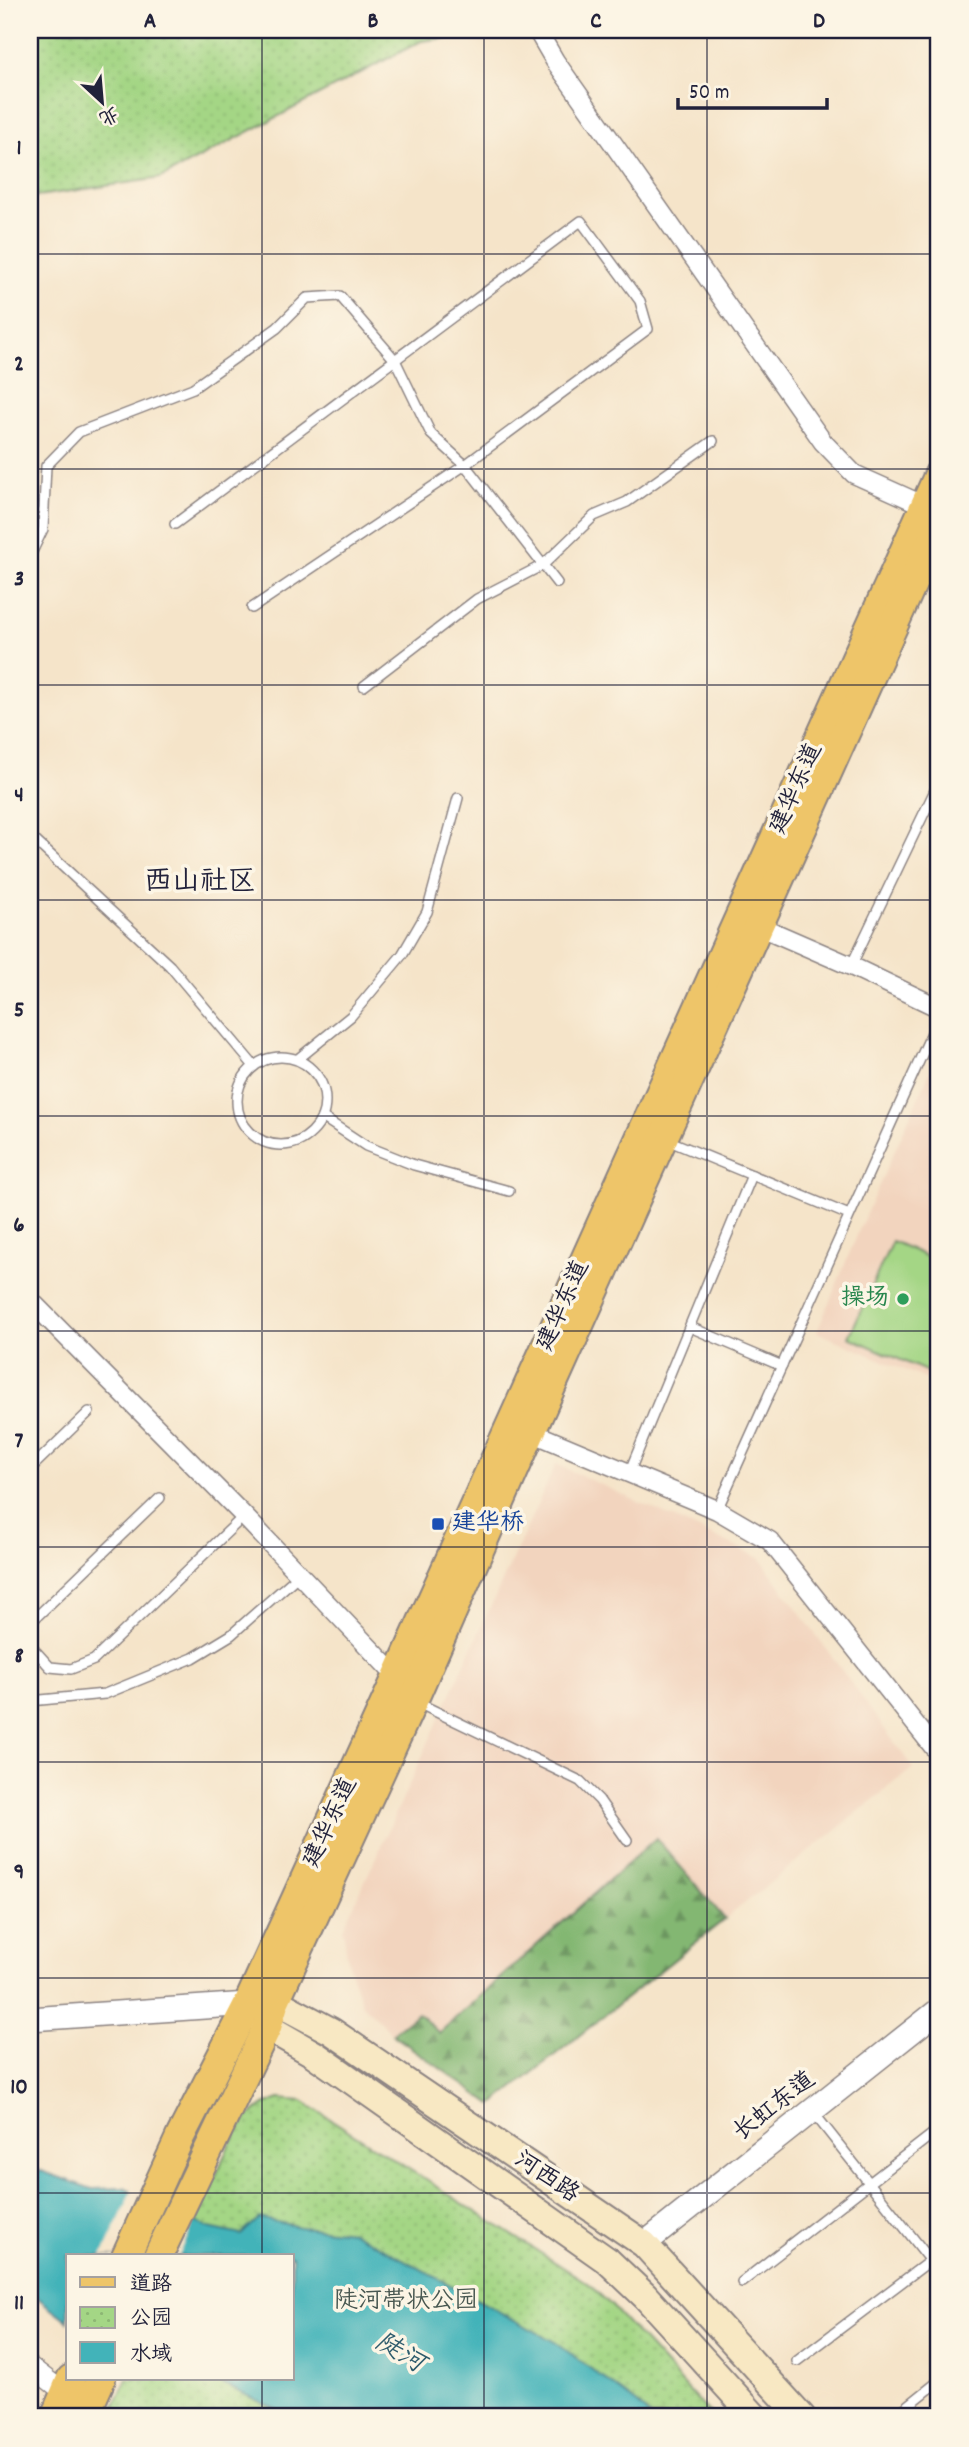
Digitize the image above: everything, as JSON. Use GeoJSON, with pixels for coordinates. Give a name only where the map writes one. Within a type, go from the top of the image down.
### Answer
{"type":"FeatureCollection","features":[{"type":"Feature","properties":{"kind":"main road","name":"建华东道"},"geometry":{"type":"LineString","coordinates":[[127,2254],[181,2135],[261,2002],[413,1701],[759,926],[935,514],[939,474]]}},
{"type":"Feature","properties":{"kind":"main road","name":"建华东道"},"geometry":{"type":"LineString","coordinates":[[159,2254],[267,2027],[261,2002],[398,1675],[935,514]]}},
{"type":"Feature","properties":{"kind":"main road","name":"河西路"},"geometry":{"type":"LineString","coordinates":[[261,2002],[331,2031],[644,2244],[802,2417]]}},
{"type":"Feature","properties":{"kind":"main road","name":"河西路"},"geometry":{"type":"LineString","coordinates":[[267,2027],[314,2054],[608,2260],[645,2296],[755,2417]]}},
{"type":"Feature","properties":{"kind":"main road"},"geometry":{"type":"LineString","coordinates":[[84,2417],[101,2380]]}},
{"type":"Feature","properties":{"kind":"street"},"geometry":{"type":"LineString","coordinates":[[537,30],[555,61],[823,442],[854,474],[935,514]]}},
{"type":"Feature","properties":{"kind":"street"},"geometry":{"type":"LineString","coordinates":[[759,926],[939,1008]]}},
{"type":"Feature","properties":{"kind":"street"},"geometry":{"type":"LineString","coordinates":[[30,1300],[398,1675],[413,1701]]}},
{"type":"Feature","properties":{"kind":"street"},"geometry":{"type":"LineString","coordinates":[[531,1432],[717,1510],[770,1541],[939,1754]]}},
{"type":"Feature","properties":{"kind":"street"},"geometry":{"type":"LineString","coordinates":[[30,2019],[261,2002]]}},
{"type":"Feature","properties":{"kind":"street","name":"长虹东道"},"geometry":{"type":"LineString","coordinates":[[644,2244],[939,2010]]}},
{"type":"Feature","properties":{"kind":"street"},"geometry":{"type":"LineString","coordinates":[[30,2366],[64,2397]]}},
{"type":"Feature","properties":{"kind":"lane"},"geometry":{"type":"LineString","coordinates":[[175,524],[581,221],[640,301],[648,329],[465,465],[252,608]]}},
{"type":"Feature","properties":{"kind":"lane"},"geometry":{"type":"LineString","coordinates":[[30,556],[43,529],[46,466],[79,432],[193,388],[277,328],[307,298],[340,296],[395,360],[431,433],[465,465],[557,583]]}},
{"type":"Feature","properties":{"kind":"lane"},"geometry":{"type":"LineString","coordinates":[[364,686],[477,599],[543,565],[594,516],[627,502],[713,441]]}},
{"type":"Feature","properties":{"kind":"lane"},"geometry":{"type":"LineString","coordinates":[[851,966],[939,782]]}},
{"type":"Feature","properties":{"kind":"lane"},"geometry":{"type":"LineString","coordinates":[[298,1059],[351,1016],[402,955],[427,912],[458,798]]}},
{"type":"Feature","properties":{"kind":"lane"},"geometry":{"type":"LineString","coordinates":[[30,836],[170,966],[254,1066]]}},
{"type":"Feature","properties":{"kind":"lane"},"geometry":{"type":"LineString","coordinates":[[717,1510],[939,1017]]}},
{"type":"Feature","properties":{"kind":"lane"},"geometry":{"type":"LineString","coordinates":[[275,1057],[298,1059],[319,1077],[325,1097],[322,1117],[314,1130],[303,1139],[274,1145],[260,1140],[248,1131],[240,1119],[236,1105],[241,1083],[254,1066],[275,1057]]}},
{"type":"Feature","properties":{"kind":"lane"},"geometry":{"type":"LineString","coordinates":[[322,1117],[366,1146],[414,1165],[509,1191]]}},
{"type":"Feature","properties":{"kind":"lane"},"geometry":{"type":"LineString","coordinates":[[663,1139],[849,1215]]}},
{"type":"Feature","properties":{"kind":"lane"},"geometry":{"type":"LineString","coordinates":[[629,1473],[752,1175]]}},
{"type":"Feature","properties":{"kind":"lane"},"geometry":{"type":"LineString","coordinates":[[690,1327],[782,1366]]}},
{"type":"Feature","properties":{"kind":"lane"},"geometry":{"type":"LineString","coordinates":[[30,1469],[89,1412]]}},
{"type":"Feature","properties":{"kind":"lane"},"geometry":{"type":"LineString","coordinates":[[30,1623],[160,1498]]}},
{"type":"Feature","properties":{"kind":"lane"},"geometry":{"type":"LineString","coordinates":[[30,1645],[50,1667],[71,1669],[94,1660],[244,1516]]}},
{"type":"Feature","properties":{"kind":"lane"},"geometry":{"type":"LineString","coordinates":[[30,1701],[105,1694],[194,1658],[231,1635],[300,1574]]}},
{"type":"Feature","properties":{"kind":"lane"},"geometry":{"type":"LineString","coordinates":[[413,1701],[580,1781],[599,1800],[627,1840]]}},
{"type":"Feature","properties":{"kind":"lane"},"geometry":{"type":"LineString","coordinates":[[812,2111],[935,2258],[939,2271]]}},
{"type":"Feature","properties":{"kind":"lane"},"geometry":{"type":"LineString","coordinates":[[743,2282],[939,2129]]}},
{"type":"Feature","properties":{"kind":"lane"},"geometry":{"type":"LineString","coordinates":[[797,2361],[935,2258]]}},
{"type":"Feature","properties":{"kind":"lane"},"geometry":{"type":"LineString","coordinates":[[894,2417],[939,2381]]}},
{"type":"Feature","properties":{"kind":"shaded area"},"geometry":{"type":"Polygon","coordinates":[[[939,1052],[939,1385],[817,1332],[862,1223],[939,1052]]]}},
{"type":"Feature","properties":{"kind":"shaded area"},"geometry":{"type":"Polygon","coordinates":[[[556,1464],[760,1558],[913,1768],[725,1919],[656,1839],[438,2033],[418,2014],[392,2034],[362,2004],[349,1967],[343,1929],[556,1464]]]}},
{"type":"Feature","properties":{"kind":"green space"},"geometry":{"type":"Polygon","coordinates":[[[30,30],[476,30],[463,36],[421,41],[161,178],[30,197],[30,30]]]}},
{"type":"Feature","properties":{"kind":"green space","name":"操场"},"geometry":{"type":"Polygon","coordinates":[[[892,1241],[939,1262],[939,1377],[849,1337],[892,1241]]]}},
{"type":"Feature","properties":{"kind":"green space"},"geometry":{"type":"Polygon","coordinates":[[[656,1838],[725,1919],[492,2105],[392,2034],[418,2013],[439,2033],[656,1838]]]}},
{"type":"Feature","properties":{"kind":"green space","name":"陡河带状公园"},"geometry":{"type":"Polygon","coordinates":[[[279,2099],[302,2101],[586,2282],[611,2305],[713,2417],[110,2417],[127,2380],[294,2380],[294,2254],[182,2254],[229,2145],[248,2117],[264,2105],[279,2099]]]}},
{"type":"Feature","properties":{"kind":"water","name":"陡河"},"geometry":{"type":"Polygon","coordinates":[[[30,2167],[92,2189],[124,2188],[209,2228],[241,2235],[259,2218],[300,2227],[353,2232],[555,2342],[639,2405],[650,2417],[292,2417],[214,2380],[294,2380],[294,2254],[66,2254],[66,2319],[30,2292],[30,2167]]]}},
{"type":"Feature","properties":{"kind":"pier"},"geometry":{"type":"Polygon","coordinates":[[[133,2189],[196,2218],[180,2254],[103,2254],[133,2189]]]}},
{"type":"Feature","properties":{"kind":"place","name":"操场"},"geometry":{"type":"Point","coordinates":[903,1299]}},
{"type":"Feature","properties":{"kind":"place","name":"建华桥"},"geometry":{"type":"Point","coordinates":[438,1524]}},
{"type":"Feature","properties":{"kind":"district","name":"西山社区"},"geometry":{"type":"Point","coordinates":[200,884]}}]}
